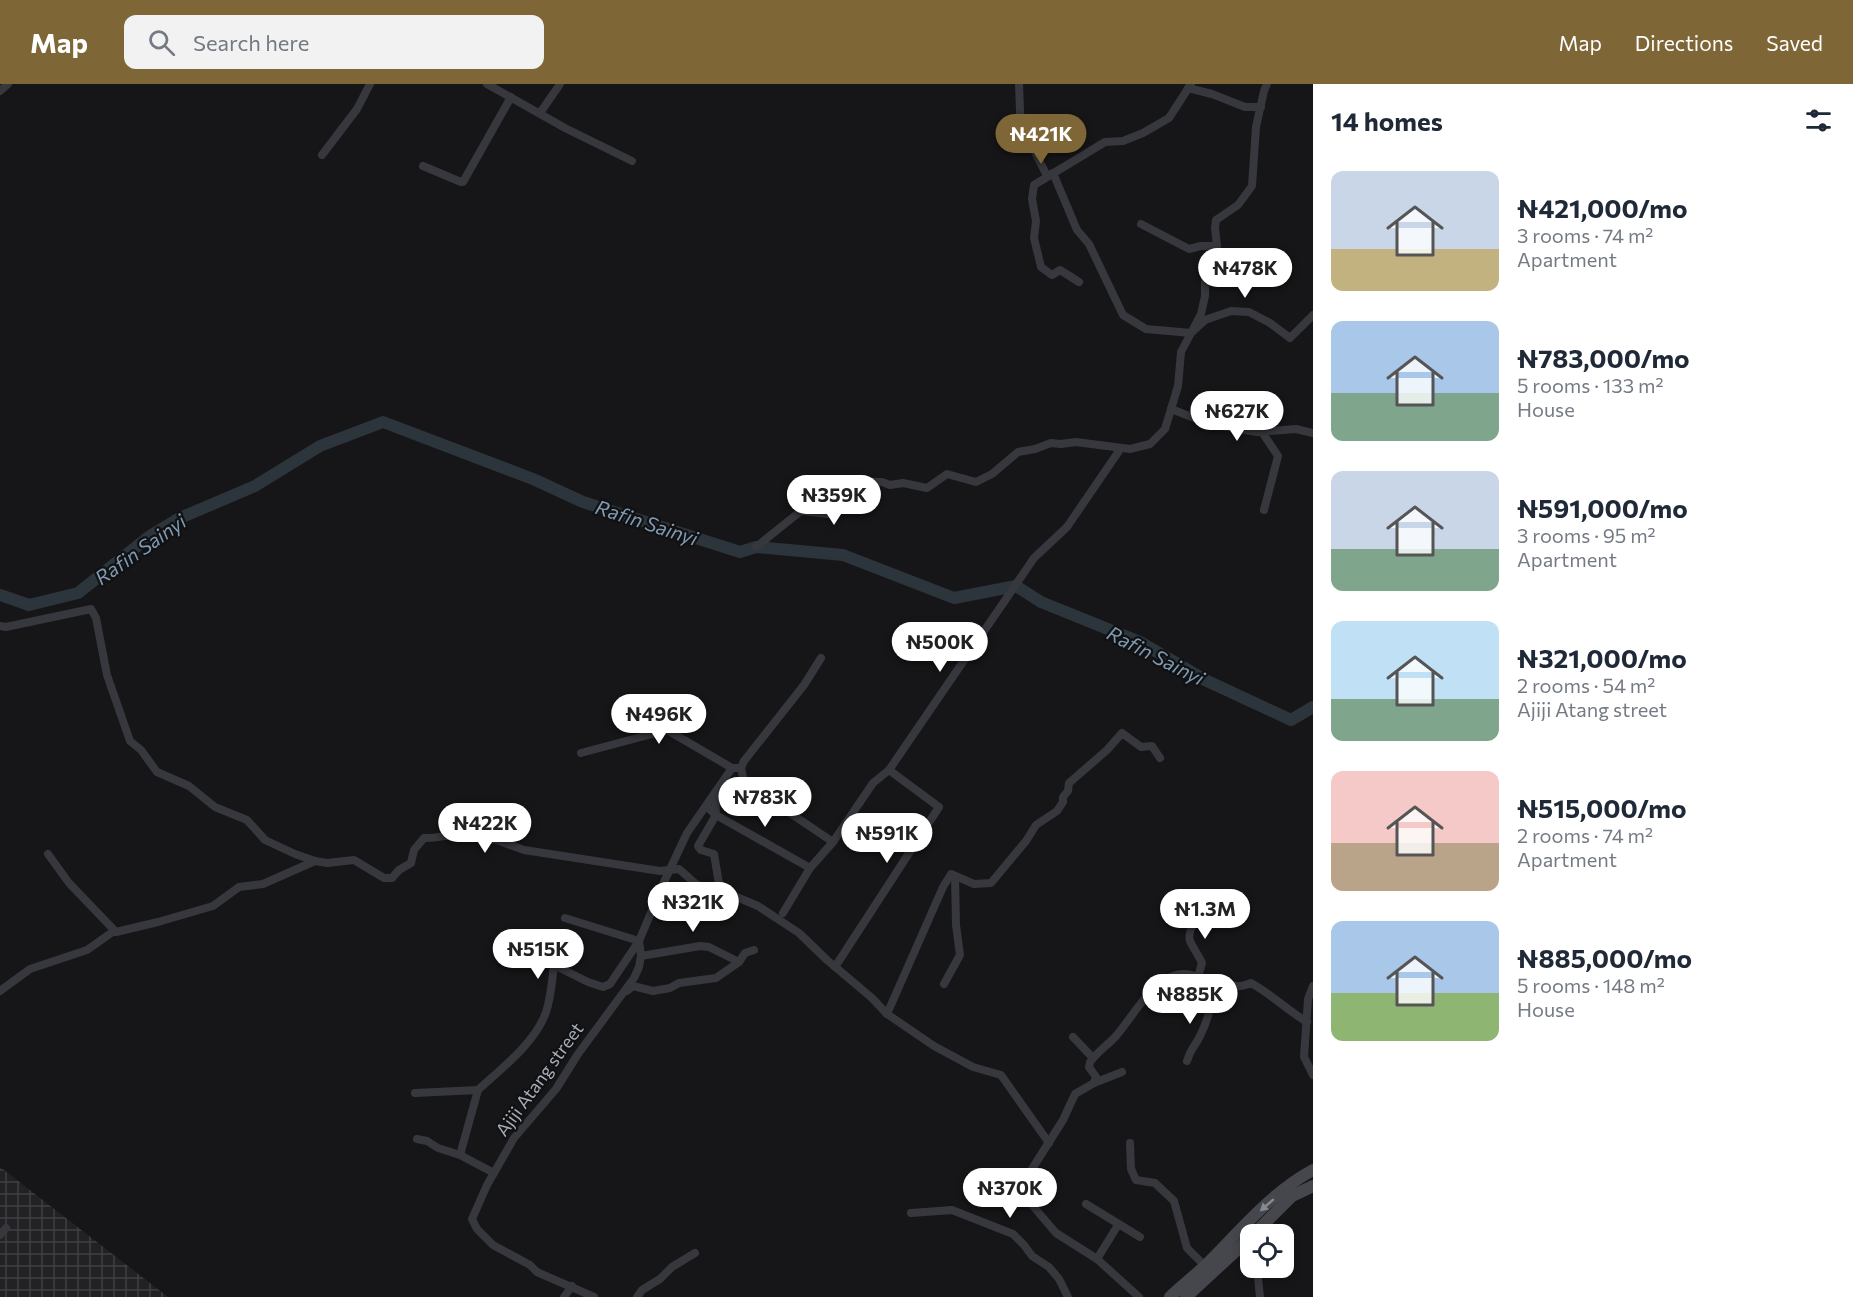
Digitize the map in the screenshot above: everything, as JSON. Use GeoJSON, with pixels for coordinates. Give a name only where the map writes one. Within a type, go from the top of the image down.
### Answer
{"type":"FeatureCollection","features":[{"type":"Feature","properties":{"kind":"main road"},"geometry":{"type":"LineString","coordinates":[[1170,1297],[1205,1266],[1259,1211],[1313,1170]]}},
{"type":"Feature","properties":{"kind":"main road"},"geometry":{"type":"LineString","coordinates":[[1265,1224],[1292,1196],[1313,1186]]}},
{"type":"Feature","properties":{"kind":"main road"},"geometry":{"type":"LineString","coordinates":[[1192,1296],[1240,1249]]}},
{"type":"Feature","properties":{"kind":"street"},"geometry":{"type":"LineString","coordinates":[[0,91],[8,84]]}},
{"type":"Feature","properties":{"kind":"street"},"geometry":{"type":"LineString","coordinates":[[322,155],[357,109],[370,84]]}},
{"type":"Feature","properties":{"kind":"street"},"geometry":{"type":"LineString","coordinates":[[540,113],[560,84]]}},
{"type":"Feature","properties":{"kind":"street"},"geometry":{"type":"LineString","coordinates":[[1019,84],[1021,135],[1032,146],[1050,175],[1077,230],[1089,244],[1123,315],[1146,329],[1191,333],[1205,320],[1231,311],[1249,312],[1270,323],[1290,338],[1313,315]]}},
{"type":"Feature","properties":{"kind":"street"},"geometry":{"type":"LineString","coordinates":[[756,548],[801,511],[828,514],[861,486],[870,482],[890,485],[903,483],[927,488],[947,474],[976,482],[992,474],[1018,452],[1051,443],[1076,442],[1130,449],[1150,444],[1165,429],[1178,386],[1181,352],[1201,314],[1205,296],[1205,273],[1217,246],[1216,220],[1238,205],[1252,186],[1256,127],[1267,84]]}},
{"type":"Feature","properties":{"kind":"street"},"geometry":{"type":"LineString","coordinates":[[491,85],[632,161]]}},
{"type":"Feature","properties":{"kind":"street"},"geometry":{"type":"LineString","coordinates":[[1079,282],[1060,270],[1052,275],[1041,267],[1034,238],[1036,221],[1032,199],[1034,184],[1105,142],[1123,141],[1169,118],[1189,86],[1245,107],[1260,107]]}},
{"type":"Feature","properties":{"kind":"street"},"geometry":{"type":"LineString","coordinates":[[423,166],[463,182],[511,97]]}},
{"type":"Feature","properties":{"kind":"street"},"geometry":{"type":"LineString","coordinates":[[1141,224],[1189,249],[1217,246]]}},
{"type":"Feature","properties":{"kind":"street"},"geometry":{"type":"LineString","coordinates":[[1171,409],[1210,424],[1257,432],[1296,429],[1313,433]]}},
{"type":"Feature","properties":{"kind":"street"},"geometry":{"type":"LineString","coordinates":[[1262,432],[1278,456],[1264,510]]}},
{"type":"Feature","properties":{"kind":"street"},"geometry":{"type":"LineString","coordinates":[[783,913],[810,868],[833,842],[873,783],[889,770],[1034,558],[1067,527],[1121,448]]}},
{"type":"Feature","properties":{"kind":"street"},"geometry":{"type":"LineString","coordinates":[[0,626],[6,627],[91,609],[96,618],[107,675],[130,741],[141,750],[157,772],[189,786],[215,807],[247,820],[265,840],[295,854],[327,863],[354,860],[384,878],[392,878],[399,870],[411,863],[414,850],[424,838],[437,838],[451,834],[480,836],[486,841],[494,839],[524,850],[660,871],[679,869],[697,885],[720,890],[758,906],[799,933],[887,1014],[934,1046],[973,1067],[1001,1075],[1049,1143]]}},
{"type":"Feature","properties":{"kind":"street"},"geometry":{"type":"LineString","coordinates":[[460,1155],[478,1090],[538,1031],[546,1011],[554,965],[588,982],[603,987],[610,984],[639,941],[687,833],[715,794],[804,685],[821,658]]}},
{"type":"Feature","properties":{"kind":"street"},"geometry":{"type":"LineString","coordinates":[[581,753],[667,730],[736,768],[744,782],[833,842]]}},
{"type":"Feature","properties":{"kind":"street"},"geometry":{"type":"LineString","coordinates":[[887,1014],[943,887],[951,874],[974,884],[991,883],[1026,841],[1036,825],[1057,811],[1068,791],[1069,783],[1107,750],[1122,733],[1141,747],[1152,746],[1160,758]]}},
{"type":"Feature","properties":{"kind":"street"},"geometry":{"type":"LineString","coordinates":[[835,967],[939,807],[889,770]]}},
{"type":"Feature","properties":{"kind":"street"},"geometry":{"type":"LineString","coordinates":[[715,794],[716,815],[698,846],[714,854],[720,890]]}},
{"type":"Feature","properties":{"kind":"street"},"geometry":{"type":"LineString","coordinates":[[706,806],[716,815],[810,868]]}},
{"type":"Feature","properties":{"kind":"street"},"geometry":{"type":"LineString","coordinates":[[48,854],[69,883],[114,931]]}},
{"type":"Feature","properties":{"kind":"street"},"geometry":{"type":"LineString","coordinates":[[0,991],[30,969],[87,950],[114,931],[159,922],[213,906],[239,887],[263,884],[315,861]]}},
{"type":"Feature","properties":{"kind":"street"},"geometry":{"type":"LineString","coordinates":[[944,984],[960,955],[956,925],[955,876]]}},
{"type":"Feature","properties":{"kind":"street"},"geometry":{"type":"LineString","coordinates":[[1201,979],[1202,963],[1189,940],[1189,935],[1197,916],[1215,895]]}},
{"type":"Feature","properties":{"kind":"street"},"geometry":{"type":"LineString","coordinates":[[565,918],[639,941]]}},
{"type":"Feature","properties":{"kind":"street","name":"Ajiji Atang street"},"geometry":{"type":"LineString","coordinates":[[594,1297],[537,1272],[530,1264],[493,1245],[477,1229],[472,1219],[514,1138],[556,1089],[578,1054],[634,978],[641,956],[639,941]]}},
{"type":"Feature","properties":{"kind":"street"},"geometry":{"type":"LineString","coordinates":[[641,956],[700,946],[709,947],[739,962]]}},
{"type":"Feature","properties":{"kind":"street"},"geometry":{"type":"LineString","coordinates":[[619,997],[633,986],[653,991],[669,988],[679,983],[716,978],[739,962],[745,952],[754,950]]}},
{"type":"Feature","properties":{"kind":"street"},"geometry":{"type":"LineString","coordinates":[[1094,1083],[1096,1077],[1089,1066],[1093,1058],[1116,1036],[1157,985],[1182,974],[1201,979],[1215,979],[1240,987],[1251,983],[1269,993],[1289,1011],[1307,1022]]}},
{"type":"Feature","properties":{"kind":"street"},"geometry":{"type":"LineString","coordinates":[[1187,1061],[1190,1049],[1203,1030],[1212,1000],[1211,988],[1201,979]]}},
{"type":"Feature","properties":{"kind":"street"},"geometry":{"type":"LineString","coordinates":[[1313,986],[1308,999],[1304,1057],[1313,1075]]}},
{"type":"Feature","properties":{"kind":"street"},"geometry":{"type":"LineString","coordinates":[[1073,1037],[1093,1058]]}},
{"type":"Feature","properties":{"kind":"street"},"geometry":{"type":"LineString","coordinates":[[1122,1072],[1094,1083],[1075,1094],[1049,1143],[1025,1180],[1021,1192],[1056,1233],[1097,1259],[1139,1297]]}},
{"type":"Feature","properties":{"kind":"street"},"geometry":{"type":"LineString","coordinates":[[415,1093],[478,1090]]}},
{"type":"Feature","properties":{"kind":"street"},"geometry":{"type":"LineString","coordinates":[[417,1139],[460,1155],[494,1173]]}},
{"type":"Feature","properties":{"kind":"street"},"geometry":{"type":"LineString","coordinates":[[1130,1143],[1132,1175],[1136,1180],[1155,1183],[1174,1202],[1187,1248],[1205,1266]]}},
{"type":"Feature","properties":{"kind":"street"},"geometry":{"type":"LineString","coordinates":[[1086,1204],[1140,1236]]}},
{"type":"Feature","properties":{"kind":"street"},"geometry":{"type":"LineString","coordinates":[[911,1213],[952,1210],[1013,1234],[1032,1256],[1049,1267],[1059,1279],[1068,1297]]}},
{"type":"Feature","properties":{"kind":"street"},"geometry":{"type":"LineString","coordinates":[[1097,1259],[1118,1225]]}},
{"type":"Feature","properties":{"kind":"street"},"geometry":{"type":"LineString","coordinates":[[637,1297],[642,1290],[660,1279],[672,1267],[695,1253]]}},
{"type":"Feature","properties":{"kind":"street"},"geometry":{"type":"LineString","coordinates":[[1258,1278],[1260,1297]]}},
{"type":"Feature","properties":{"kind":"street"},"geometry":{"type":"LineString","coordinates":[[564,1297],[572,1286]]}},
{"type":"Feature","properties":{"kind":"shaded area"},"geometry":{"type":"Polygon","coordinates":[[[0,1167],[168,1297],[0,1297],[0,1167]]]}},
{"type":"Feature","properties":{"kind":"waterway","name":"Rafin Sainyi"},"geometry":{"type":"LineString","coordinates":[[0,595],[29,605],[78,593],[150,536],[180,518],[255,486],[320,446],[383,422],[533,479],[583,502],[740,552],[756,547],[843,555],[954,598],[1016,586],[1041,602],[1140,642],[1205,680],[1291,720],[1313,707]]}}]}
